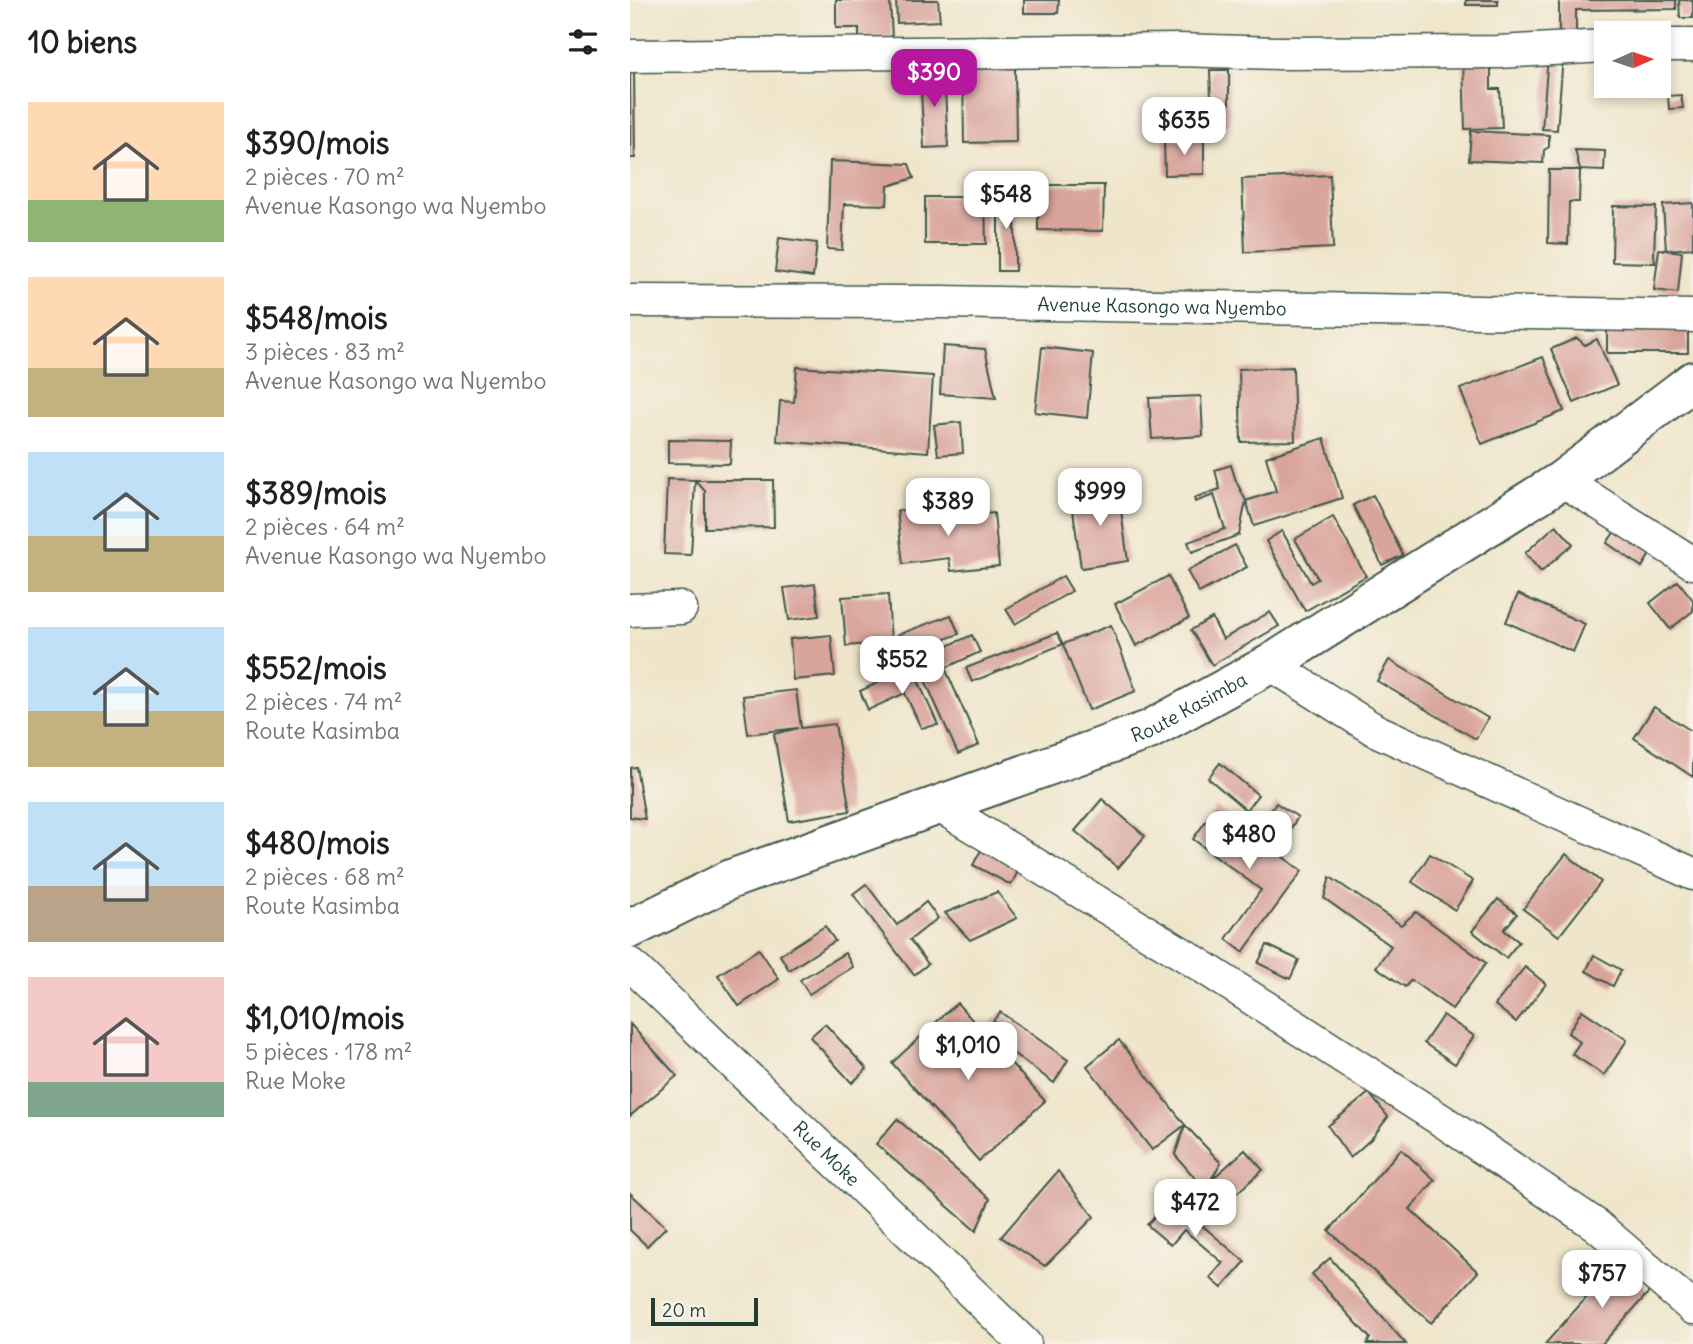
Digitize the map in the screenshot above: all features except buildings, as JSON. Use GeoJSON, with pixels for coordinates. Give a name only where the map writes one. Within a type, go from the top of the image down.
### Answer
{"type":"FeatureCollection","features":[{"type":"Feature","properties":{"kind":"street"},"geometry":{"type":"LineString","coordinates":[[1671,45],[1693,45]]}},
{"type":"Feature","properties":{"kind":"street"},"geometry":{"type":"LineString","coordinates":[[630,56],[1165,50],[1278,53],[1484,52],[1594,47]]}},
{"type":"Feature","properties":{"kind":"street","name":"Avenue Kasongo wa Nyembo"},"geometry":{"type":"LineString","coordinates":[[630,301],[956,302],[1693,316]]}},
{"type":"Feature","properties":{"kind":"street","name":"Route Kasimba"},"geometry":{"type":"LineString","coordinates":[[630,929],[731,879],[1149,730],[1270,664],[1562,480],[1693,381]]}},
{"type":"Feature","properties":{"kind":"street"},"geometry":{"type":"LineString","coordinates":[[1562,480],[1693,563]]}},
{"type":"Feature","properties":{"kind":"street"},"geometry":{"type":"LineString","coordinates":[[630,610],[681,608]]}},
{"type":"Feature","properties":{"kind":"street"},"geometry":{"type":"LineString","coordinates":[[1270,664],[1375,730],[1693,874]]}},
{"type":"Feature","properties":{"kind":"street"},"geometry":{"type":"LineString","coordinates":[[936,804],[1186,956],[1444,1122],[1596,1225],[1693,1308]]}},
{"type":"Feature","properties":{"kind":"street","name":"Rue Moke"},"geometry":{"type":"LineString","coordinates":[[630,964],[1025,1344]]}}]}
